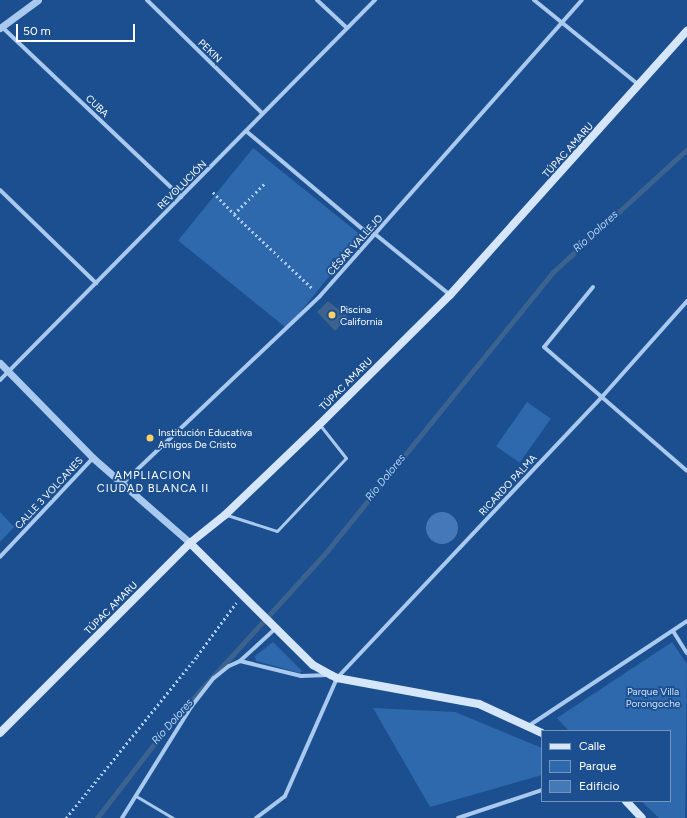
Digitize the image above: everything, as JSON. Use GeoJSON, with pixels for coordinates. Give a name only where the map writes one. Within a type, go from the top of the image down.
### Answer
{"type":"FeatureCollection","features":[{"type":"Feature","properties":{"kind":"main road","name":"TÚPAC AMARU"},"geometry":{"type":"LineString","coordinates":[[0,733],[190,543],[225,515],[320,425],[450,295],[687,31]]}},
{"type":"Feature","properties":{"kind":"main road"},"geometry":{"type":"LineString","coordinates":[[190,543],[244,597],[271,620],[313,665],[334,677],[479,704],[530,725],[541,731]]}},
{"type":"Feature","properties":{"kind":"main road"},"geometry":{"type":"LineString","coordinates":[[627,802],[642,818]]}},
{"type":"Feature","properties":{"kind":"street"},"geometry":{"type":"LineString","coordinates":[[1,28],[38,0]]}},
{"type":"Feature","properties":{"kind":"street","name":"PEKIN"},"geometry":{"type":"LineString","coordinates":[[147,0],[262,113]]}},
{"type":"Feature","properties":{"kind":"street"},"geometry":{"type":"LineString","coordinates":[[317,0],[347,28]]}},
{"type":"Feature","properties":{"kind":"street","name":"REVOLUCIÓN"},"geometry":{"type":"LineString","coordinates":[[0,380],[375,0]]}},
{"type":"Feature","properties":{"kind":"street"},"geometry":{"type":"LineString","coordinates":[[534,0],[561,24],[640,85]]}},
{"type":"Feature","properties":{"kind":"street","name":"CÉSAR VALLEJO"},"geometry":{"type":"LineString","coordinates":[[122,484],[320,296],[582,0]]}},
{"type":"Feature","properties":{"kind":"street","name":"CUBA"},"geometry":{"type":"LineString","coordinates":[[1,28],[181,197]]}},
{"type":"Feature","properties":{"kind":"street"},"geometry":{"type":"LineString","coordinates":[[246,131],[366,232],[375,234],[450,295]]}},
{"type":"Feature","properties":{"kind":"street"},"geometry":{"type":"LineString","coordinates":[[0,190],[96,283]]}},
{"type":"Feature","properties":{"kind":"street"},"geometry":{"type":"LineString","coordinates":[[593,287],[544,347],[687,471]]}},
{"type":"Feature","properties":{"kind":"street","name":"RICARDO PALMA"},"geometry":{"type":"LineString","coordinates":[[256,818],[285,796],[334,677],[601,398],[687,301]]}},
{"type":"Feature","properties":{"kind":"street"},"geometry":{"type":"LineString","coordinates":[[0,363],[93,458],[190,543]]}},
{"type":"Feature","properties":{"kind":"street","name":"CALLE 3 VOLCANES"},"geometry":{"type":"LineString","coordinates":[[0,556],[93,458]]}},
{"type":"Feature","properties":{"kind":"street"},"geometry":{"type":"LineString","coordinates":[[530,725],[687,621]]}},
{"type":"Feature","properties":{"kind":"street"},"geometry":{"type":"LineString","coordinates":[[122,818],[190,707],[214,678],[229,666],[240,661],[277,627]]}},
{"type":"Feature","properties":{"kind":"street"},"geometry":{"type":"LineString","coordinates":[[672,631],[687,653]]}},
{"type":"Feature","properties":{"kind":"street"},"geometry":{"type":"LineString","coordinates":[[240,661],[301,676],[334,677]]}},
{"type":"Feature","properties":{"kind":"street"},"geometry":{"type":"LineString","coordinates":[[458,818],[541,790]]}},
{"type":"Feature","properties":{"kind":"lane"},"geometry":{"type":"LineString","coordinates":[[225,515],[277,531],[346,458],[320,425]]}},
{"type":"Feature","properties":{"kind":"lane"},"geometry":{"type":"LineString","coordinates":[[136,796],[173,818]]}},
{"type":"Feature","properties":{"kind":"path"},"geometry":{"type":"LineString","coordinates":[[234,214],[266,182]]}},
{"type":"Feature","properties":{"kind":"path"},"geometry":{"type":"LineString","coordinates":[[213,192],[320,296]]}},
{"type":"Feature","properties":{"kind":"path"},"geometry":{"type":"LineString","coordinates":[[66,818],[244,597]]}},
{"type":"Feature","properties":{"kind":"green space"},"geometry":{"type":"Polygon","coordinates":[[[253,148],[362,236],[287,329],[178,240],[253,148]]]}},
{"type":"Feature","properties":{"kind":"green space"},"geometry":{"type":"Polygon","coordinates":[[[527,402],[551,419],[520,463],[496,446],[527,402]]]}},
{"type":"Feature","properties":{"kind":"green space"},"geometry":{"type":"Polygon","coordinates":[[[0,512],[14,527],[0,542],[0,512]]]}},
{"type":"Feature","properties":{"kind":"green space"},"geometry":{"type":"Polygon","coordinates":[[[273,642],[302,671],[300,673],[256,661],[255,656],[273,642]]]}},
{"type":"Feature","properties":{"kind":"green space","name":"Parque Villa Porongoche"},"geometry":{"type":"Polygon","coordinates":[[[672,642],[687,664],[685,818],[659,818],[642,802],[671,802],[671,730],[568,730],[557,718],[672,642]]]}},
{"type":"Feature","properties":{"kind":"green space"},"geometry":{"type":"Polygon","coordinates":[[[373,708],[455,712],[541,748],[541,775],[430,807],[373,708]]]}},
{"type":"Feature","properties":{"kind":"shaded area","name":"Piscina California"},"geometry":{"type":"Polygon","coordinates":[[[328,301],[348,317],[335,331],[317,312],[328,301]]]}},
{"type":"Feature","properties":{"kind":"building"},"geometry":{"type":"Polygon","coordinates":[[[439,512],[445,512],[455,519],[458,528],[457,534],[451,541],[445,544],[439,544],[429,537],[426,531],[426,525],[433,515],[439,512]]]}},
{"type":"Feature","properties":{"kind":"waterway","name":"Río Dolores"},"geometry":{"type":"LineString","coordinates":[[97,818],[167,727],[327,551],[553,272],[687,149]]}},
{"type":"Feature","properties":{"kind":"place","name":"Piscina California"},"geometry":{"type":"Point","coordinates":[332,315]}},
{"type":"Feature","properties":{"kind":"place","name":"Institución Educativa Amigos De Cristo"},"geometry":{"type":"Point","coordinates":[150,438]}},
{"type":"Feature","properties":{"kind":"district","name":"AMPLIACION CIUDAD BLANCA II"},"geometry":{"type":"Point","coordinates":[153,483]}}]}
